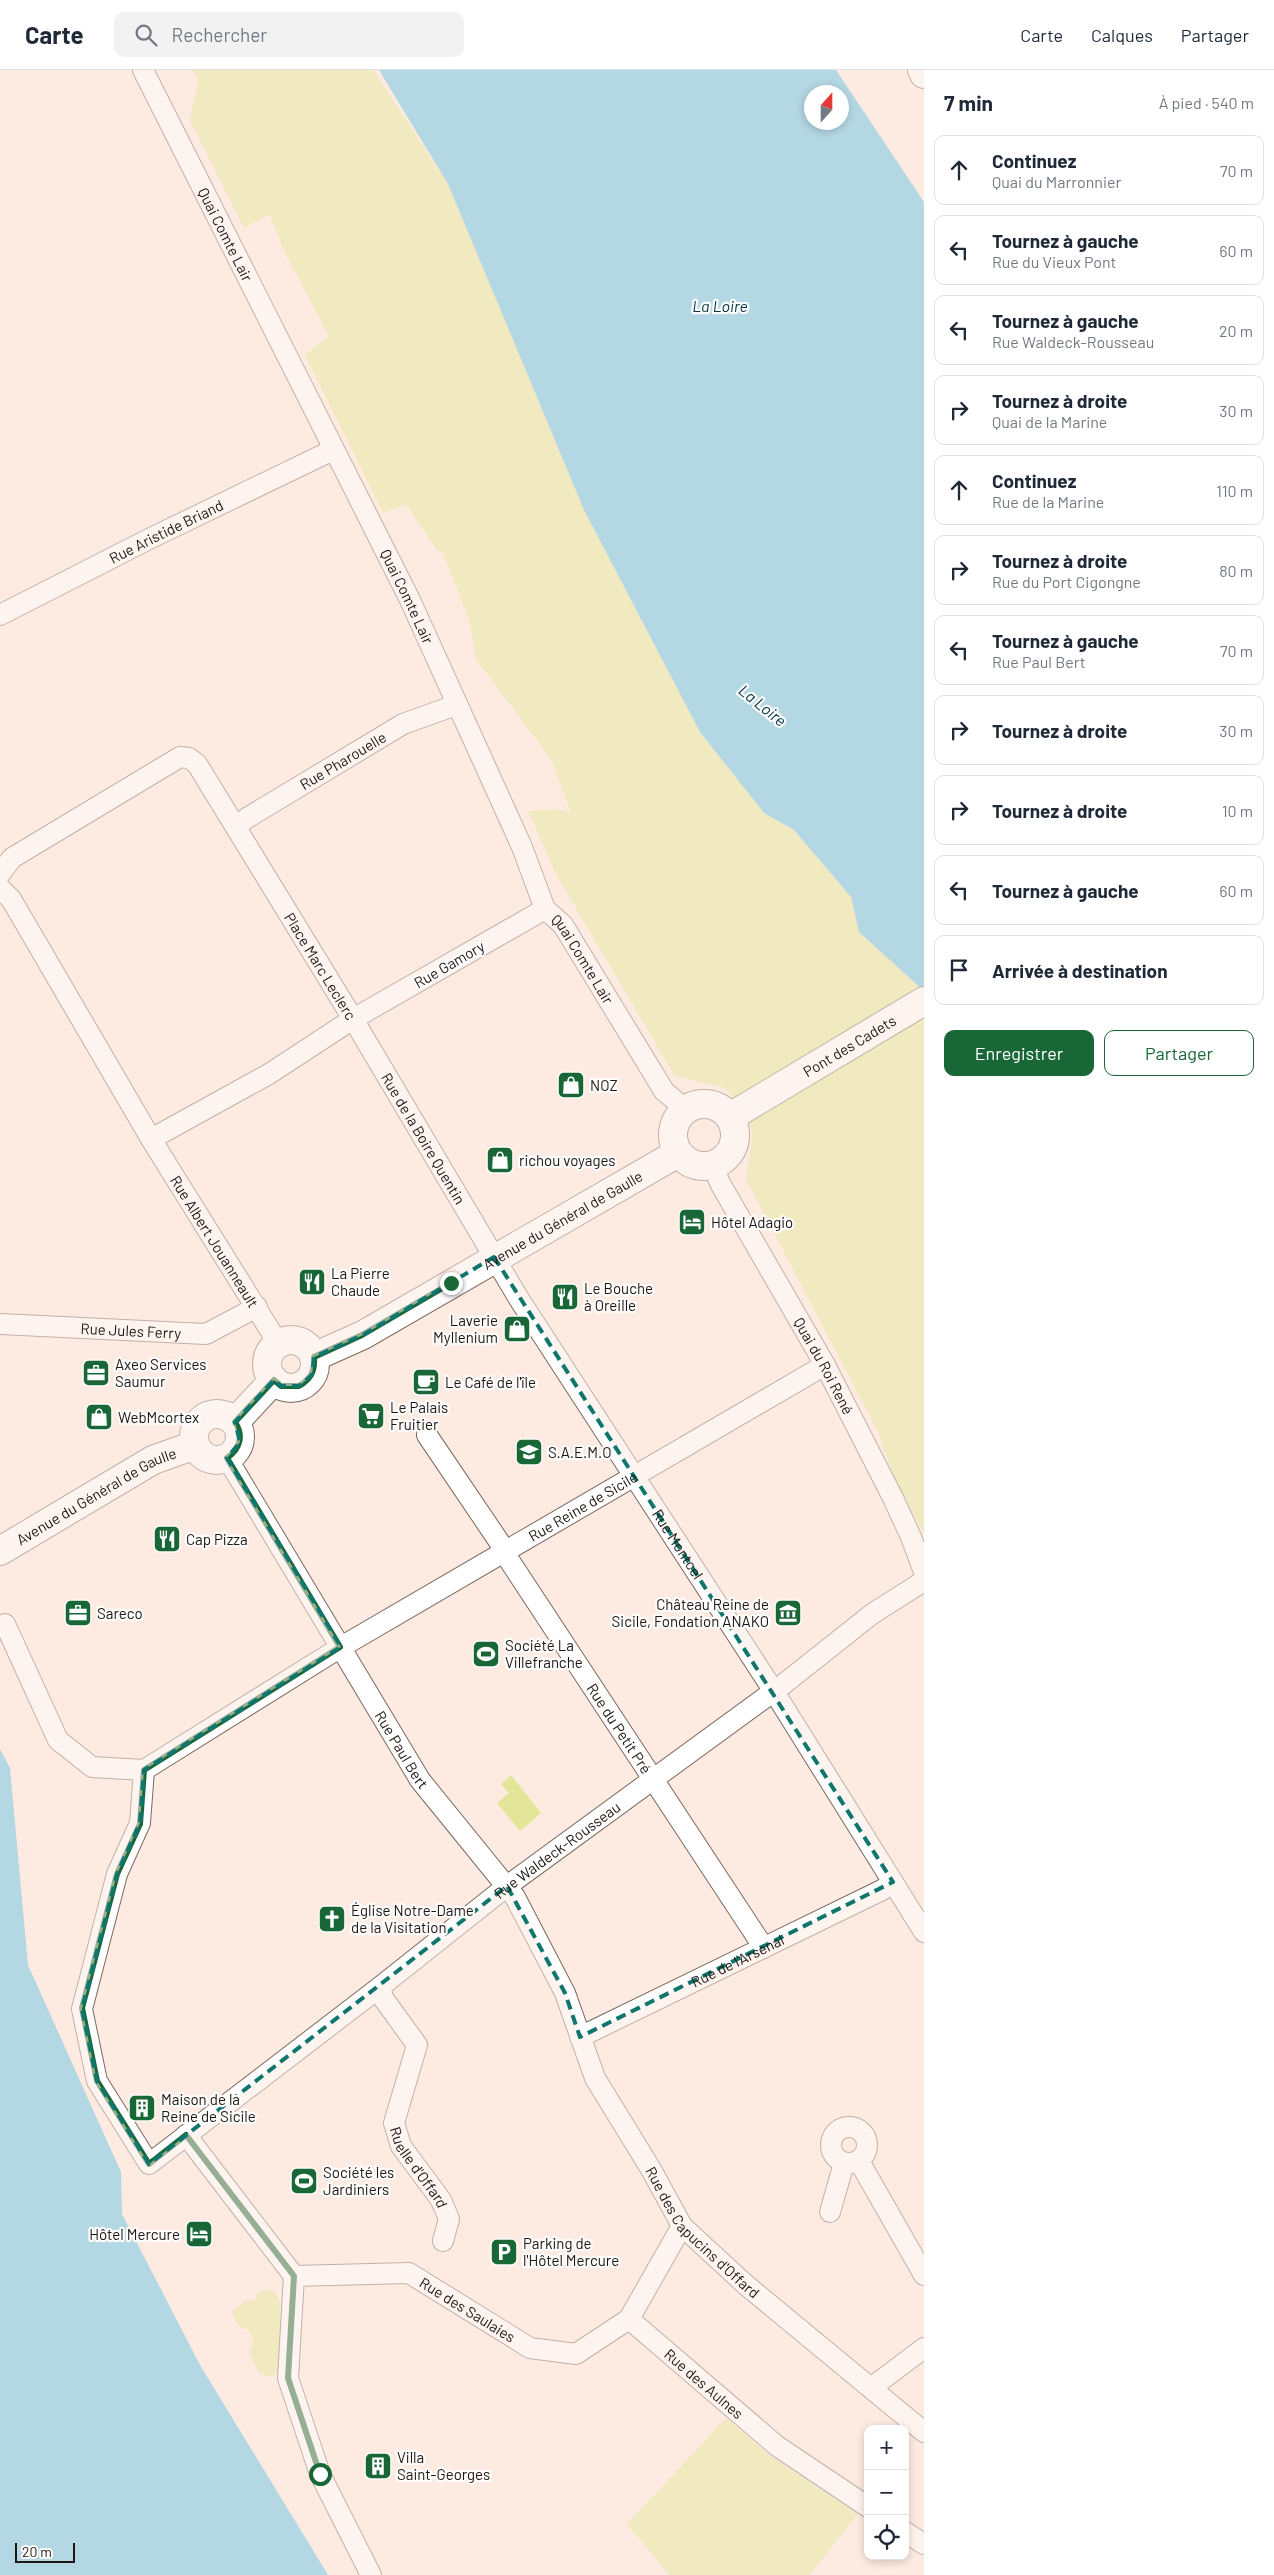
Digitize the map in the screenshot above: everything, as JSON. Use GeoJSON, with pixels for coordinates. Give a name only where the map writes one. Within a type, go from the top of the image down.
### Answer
{"type":"FeatureCollection","features":[{"type":"Feature","properties":{"kind":"main road"},"geometry":{"type":"LineString","coordinates":[[922,70],[924,74]]}},
{"type":"Feature","properties":{"kind":"main road","name":"Pont des Cadets"},"geometry":{"type":"LineString","coordinates":[[730,1117],[924,1000]]}},
{"type":"Feature","properties":{"kind":"main road"},"geometry":{"type":"LineString","coordinates":[[704,1103],[723,1110],[730,1117],[736,1136],[734,1145],[722,1161],[712,1165],[693,1164],[678,1152],[672,1134],[674,1125],[685,1109],[704,1103]]}},
{"type":"Feature","properties":{"kind":"main road","name":"Avenue du Général de Gaulle"},"geometry":{"type":"LineString","coordinates":[[314,1357],[362,1335],[678,1152]]}},
{"type":"Feature","properties":{"kind":"main road"},"geometry":{"type":"LineString","coordinates":[[285,1340],[299,1341],[311,1350],[314,1357],[315,1366],[312,1374],[299,1386],[281,1386],[274,1380],[267,1365],[272,1349],[278,1343],[285,1340]]}},
{"type":"Feature","properties":{"kind":"main road"},"geometry":{"type":"LineString","coordinates":[[227,1458],[237,1449],[240,1442],[235,1422],[274,1380]]}},
{"type":"Feature","properties":{"kind":"main road","name":"Avenue du Général de Gaulle"},"geometry":{"type":"LineString","coordinates":[[227,1458],[218,1460],[208,1458],[200,1453],[195,1445],[195,1429],[205,1416],[220,1414],[235,1422]]}},
{"type":"Feature","properties":{"kind":"main road","name":"Avenue du Général de Gaulle"},"geometry":{"type":"LineString","coordinates":[[0,1551],[153,1460],[195,1445]]}},
{"type":"Feature","properties":{"kind":"street","name":"Quai Comte Lair"},"geometry":{"type":"LineString","coordinates":[[143,70],[410,600],[522,847],[546,909],[563,925],[664,1091],[685,1109]]}},
{"type":"Feature","properties":{"kind":"street","name":"Rue Aristide Briand"},"geometry":{"type":"LineString","coordinates":[[0,615],[151,538],[333,450]]}},
{"type":"Feature","properties":{"kind":"street","name":"Rue Pharouelle"},"geometry":{"type":"LineString","coordinates":[[236,827],[247,818],[403,724],[456,705]]}},
{"type":"Feature","properties":{"kind":"street","name":"Place Marc Leclerc"},"geometry":{"type":"LineString","coordinates":[[0,874],[12,858],[180,757],[189,758],[197,764],[353,1019],[269,1074],[151,1139]]}},
{"type":"Feature","properties":{"kind":"street"},"geometry":{"type":"LineString","coordinates":[[0,888],[11,899],[151,1139]]}},
{"type":"Feature","properties":{"kind":"street","name":"Rue Gamory"},"geometry":{"type":"LineString","coordinates":[[353,1019],[546,909]]}},
{"type":"Feature","properties":{"kind":"street","name":"Rue de la Boire Quentin"},"geometry":{"type":"LineString","coordinates":[[353,1019],[494,1257]]}},
{"type":"Feature","properties":{"kind":"street","name":"Rue Albert Jouanneault"},"geometry":{"type":"LineString","coordinates":[[151,1139],[278,1343]]}},
{"type":"Feature","properties":{"kind":"street","name":"Quai du Roi René"},"geometry":{"type":"LineString","coordinates":[[712,1165],[721,1185],[825,1365],[893,1498],[911,1537],[924,1572]]}},
{"type":"Feature","properties":{"kind":"street","name":"Rue Montcel"},"geometry":{"type":"LineString","coordinates":[[494,1257],[773,1690],[924,1932]]}},
{"type":"Feature","properties":{"kind":"street","name":"Rue Jules Ferry"},"geometry":{"type":"LineString","coordinates":[[0,1324],[206,1334],[257,1307]]}},
{"type":"Feature","properties":{"kind":"street","name":"Rue Reine de Sicile"},"geometry":{"type":"LineString","coordinates":[[144,1770],[340,1647],[825,1365]]}},
{"type":"Feature","properties":{"kind":"street","name":"Rue du Petit Pré"},"geometry":{"type":"LineString","coordinates":[[427,1434],[764,1948]]}},
{"type":"Feature","properties":{"kind":"street","name":"Rue Paul Bert"},"geometry":{"type":"LineString","coordinates":[[227,1458],[420,1780],[515,1897],[565,1992],[580,2037]]}},
{"type":"Feature","properties":{"kind":"street","name":"Rue Waldeck-Rousseau"},"geometry":{"type":"LineString","coordinates":[[144,1770],[140,1824],[117,1874],[82,2008],[97,2081],[149,2164],[380,1987],[507,1886],[773,1690],[872,1614],[924,1581]]}},
{"type":"Feature","properties":{"kind":"street"},"geometry":{"type":"LineString","coordinates":[[5,1624],[58,1740],[92,1767],[144,1770]]}},
{"type":"Feature","properties":{"kind":"street","name":"Rue de l'Arsenal"},"geometry":{"type":"LineString","coordinates":[[580,2037],[882,1890],[893,1882]]}},
{"type":"Feature","properties":{"kind":"street","name":"Ruelle d'Offard"},"geometry":{"type":"LineString","coordinates":[[380,1987],[383,1998],[417,2045],[394,2123],[401,2146],[441,2200],[449,2219],[443,2241]]}},
{"type":"Feature","properties":{"kind":"street","name":"Rue des Capucins d'Offard"},"geometry":{"type":"LineString","coordinates":[[580,2037],[595,2078],[652,2171],[682,2226],[746,2285],[924,2432]]}},
{"type":"Feature","properties":{"kind":"street"},"geometry":{"type":"LineString","coordinates":[[186,2135],[294,2276],[288,2378],[320,2474],[371,2575]]}},
{"type":"Feature","properties":{"kind":"street"},"geometry":{"type":"LineString","coordinates":[[830,2212],[852,2162],[924,2275]]}},
{"type":"Feature","properties":{"kind":"street"},"geometry":{"type":"LineString","coordinates":[[629,2318],[682,2226]]}},
{"type":"Feature","properties":{"kind":"street","name":"Rue des Saulaies"},"geometry":{"type":"LineString","coordinates":[[294,2276],[409,2274],[530,2348],[576,2354],[629,2318]]}},
{"type":"Feature","properties":{"kind":"street","name":"Rue des Aulnes"},"geometry":{"type":"LineString","coordinates":[[629,2318],[777,2446],[864,2504]]}},
{"type":"Feature","properties":{"kind":"street"},"geometry":{"type":"LineString","coordinates":[[871,2388],[924,2348]]}},
{"type":"Feature","properties":{"kind":"street"},"geometry":{"type":"LineString","coordinates":[[909,2535],[924,2544]]}},
{"type":"Feature","properties":{"kind":"highlighted area"},"geometry":{"type":"Polygon","coordinates":[[[494,1257],[893,1882],[580,2037],[565,1993],[507,1886],[149,2164],[97,2081],[82,2009],[117,1874],[140,1823],[144,1770],[341,1647],[227,1458],[240,1442],[235,1422],[274,1380],[281,1386],[299,1386],[312,1375],[314,1357],[363,1335],[494,1257]]]}},
{"type":"Feature","properties":{"kind":"green space"},"geometry":{"type":"Polygon","coordinates":[[[193,70],[373,70],[448,184],[584,510],[700,732],[764,813],[794,830],[851,897],[859,932],[924,991],[924,1534],[894,1478],[879,1434],[746,1179],[753,1131],[726,1088],[675,1076],[557,876],[528,811],[560,809],[571,813],[551,759],[476,659],[470,623],[442,550],[437,551],[406,504],[383,513],[305,355],[329,336],[287,257],[269,214],[244,228],[190,120],[198,81],[193,70]]]}},
{"type":"Feature","properties":{"kind":"green space"},"geometry":{"type":"Polygon","coordinates":[[[511,1775],[541,1813],[520,1831],[497,1803],[509,1793],[501,1784],[511,1775]]]}},
{"type":"Feature","properties":{"kind":"green space"},"geometry":{"type":"Polygon","coordinates":[[[263,2290],[275,2291],[280,2303],[280,2373],[268,2377],[259,2373],[249,2351],[254,2343],[249,2330],[238,2326],[232,2312],[246,2300],[255,2301],[257,2295],[263,2290]]]}},
{"type":"Feature","properties":{"kind":"green space"},"geometry":{"type":"Polygon","coordinates":[[[726,2418],[769,2455],[858,2514],[810,2575],[669,2575],[627,2524],[726,2418]]]}},
{"type":"Feature","properties":{"kind":"water","name":"La Loire"},"geometry":{"type":"Polygon","coordinates":[[[379,70],[836,70],[846,85],[804,85],[804,130],[849,130],[849,90],[924,202],[924,991],[859,932],[851,897],[794,830],[764,813],[700,732],[584,510],[448,184],[379,70]]]}},
{"type":"Feature","properties":{"kind":"water"},"geometry":{"type":"Polygon","coordinates":[[[0,1749],[10,1768],[28,1965],[121,2172],[122,2214],[200,2365],[328,2575],[0,2575],[0,1749]]]}},
{"type":"Feature","properties":{"kind":"place","name":"NOZ"},"geometry":{"type":"Point","coordinates":[571,1085]}},
{"type":"Feature","properties":{"kind":"place","name":"richou voyages"},"geometry":{"type":"Point","coordinates":[500,1160]}},
{"type":"Feature","properties":{"kind":"place","name":"Hôtel Adagio"},"geometry":{"type":"Point","coordinates":[692,1222]}},
{"type":"Feature","properties":{"kind":"place","name":"La Pierre Chaude"},"geometry":{"type":"Point","coordinates":[312,1282]}},
{"type":"Feature","properties":{"kind":"place","name":"Le Bouche à Oreille"},"geometry":{"type":"Point","coordinates":[565,1297]}},
{"type":"Feature","properties":{"kind":"place","name":"Laverie Myllenium"},"geometry":{"type":"Point","coordinates":[517,1329]}},
{"type":"Feature","properties":{"kind":"place","name":"Axeo Services Saumur"},"geometry":{"type":"Point","coordinates":[96,1373]}},
{"type":"Feature","properties":{"kind":"place","name":"Le Café de l'île"},"geometry":{"type":"Point","coordinates":[426,1382]}},
{"type":"Feature","properties":{"kind":"place","name":"Le Palais Fruitier"},"geometry":{"type":"Point","coordinates":[371,1416]}},
{"type":"Feature","properties":{"kind":"place","name":"WebMcortex"},"geometry":{"type":"Point","coordinates":[99,1417]}},
{"type":"Feature","properties":{"kind":"place","name":"S.A.E.M.O"},"geometry":{"type":"Point","coordinates":[529,1452]}},
{"type":"Feature","properties":{"kind":"place","name":"Cap Pizza"},"geometry":{"type":"Point","coordinates":[167,1539]}},
{"type":"Feature","properties":{"kind":"place","name":"Sareco"},"geometry":{"type":"Point","coordinates":[78,1613]}},
{"type":"Feature","properties":{"kind":"place","name":"Château Reine de Sicile, Fondation ANAKO"},"geometry":{"type":"Point","coordinates":[788,1613]}},
{"type":"Feature","properties":{"kind":"place","name":"Société La Villefranche"},"geometry":{"type":"Point","coordinates":[486,1654]}},
{"type":"Feature","properties":{"kind":"place","name":"Église Notre-Dame de la Visitation"},"geometry":{"type":"Point","coordinates":[332,1919]}},
{"type":"Feature","properties":{"kind":"place","name":"Maison de la Reine de Sicile"},"geometry":{"type":"Point","coordinates":[142,2108]}},
{"type":"Feature","properties":{"kind":"place","name":"Société les Jardiniers"},"geometry":{"type":"Point","coordinates":[304,2181]}},
{"type":"Feature","properties":{"kind":"place","name":"Hôtel Mercure"},"geometry":{"type":"Point","coordinates":[199,2234]}},
{"type":"Feature","properties":{"kind":"place","name":"Parking de l'Hôtel Mercure"},"geometry":{"type":"Point","coordinates":[504,2252]}},
{"type":"Feature","properties":{"kind":"place","name":"Villa Saint-Georges"},"geometry":{"type":"Point","coordinates":[378,2466]}},
{"type":"Feature","properties":{"kind":"route"},"geometry":{"type":"LineString","coordinates":[[320,2474],[288,2378],[294,2276],[186,2135],[149,2164],[97,2081],[82,2008],[117,1874],[140,1824],[144,1770],[340,1647],[227,1458],[233,1454],[240,1442],[240,1435],[235,1422],[274,1380],[281,1386],[299,1386],[306,1382],[312,1374],[315,1366],[314,1357],[362,1335],[451,1283]]}}]}
